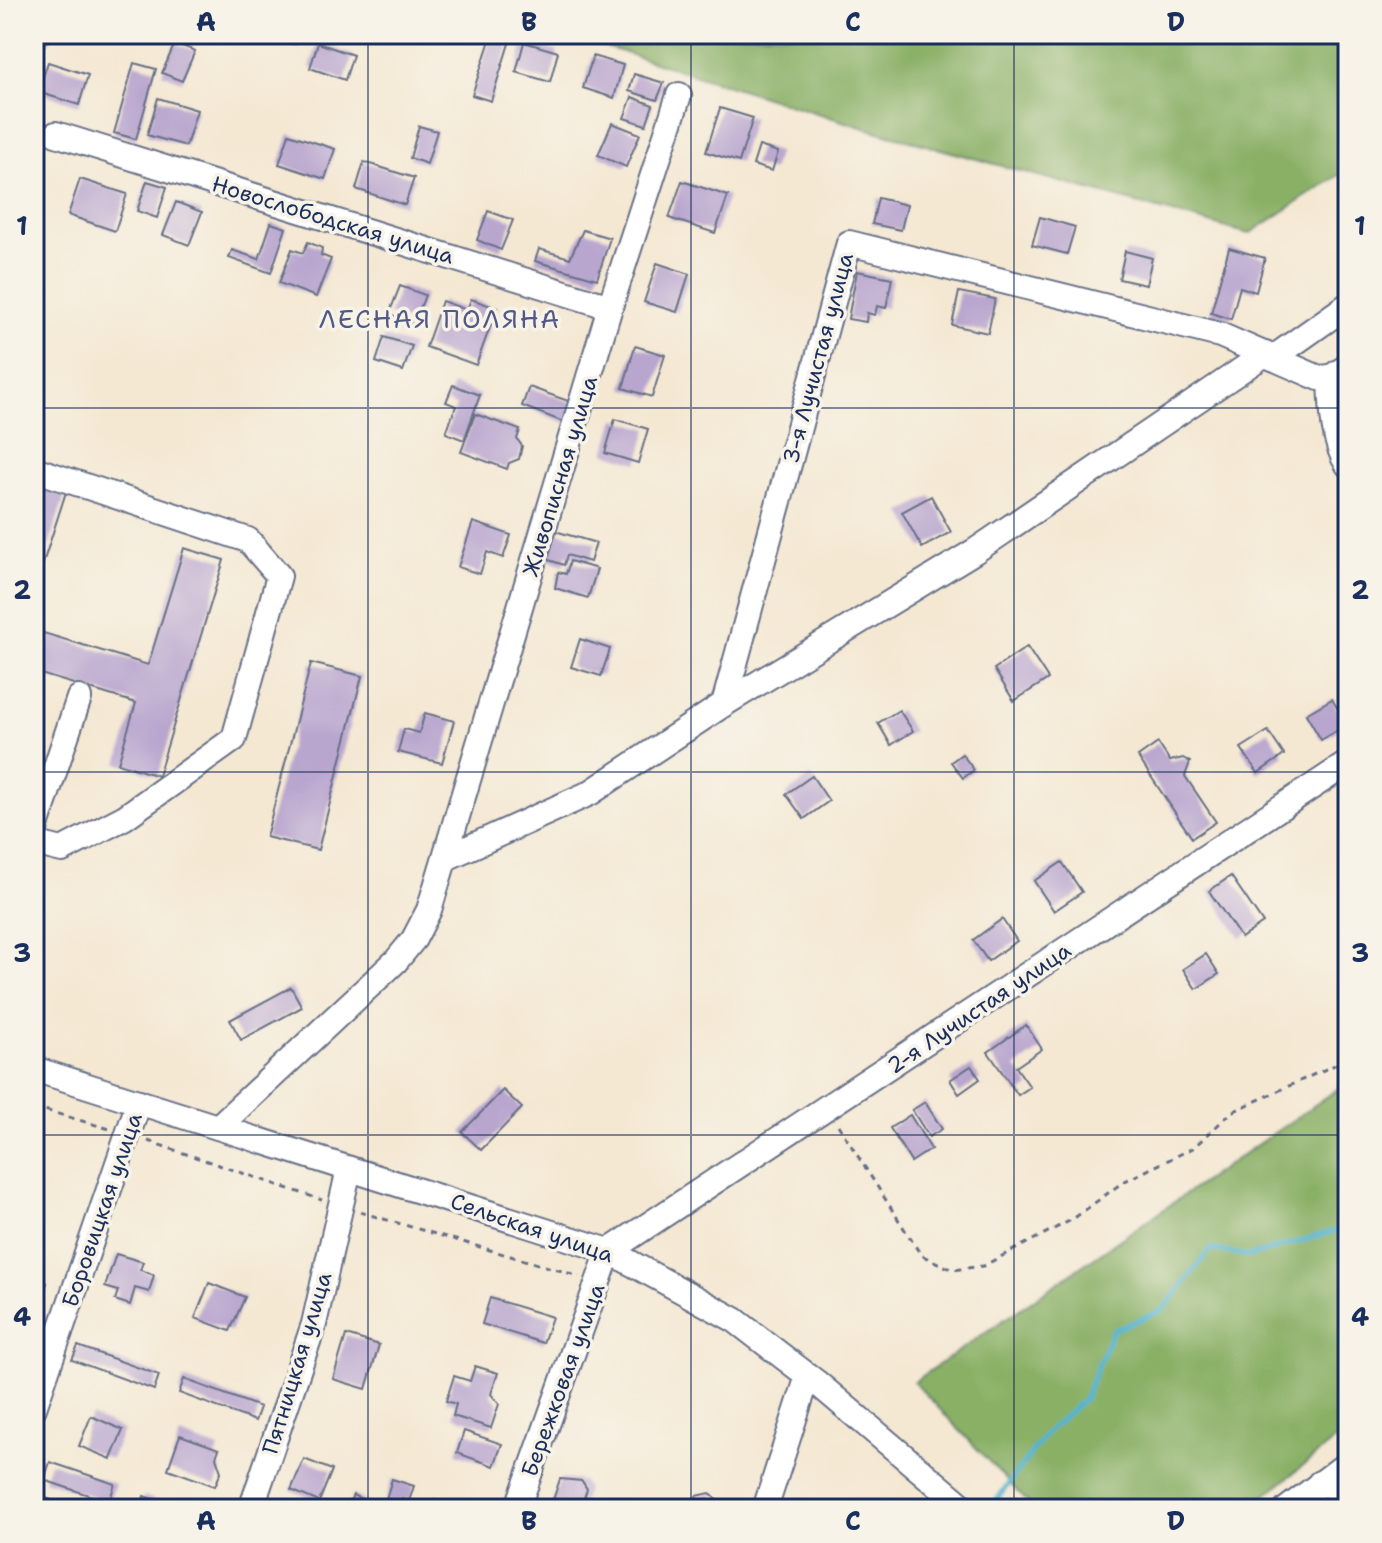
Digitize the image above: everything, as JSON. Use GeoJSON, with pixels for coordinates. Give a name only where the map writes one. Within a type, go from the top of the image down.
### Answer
{"type":"FeatureCollection","features":[{"type":"Feature","properties":{"kind":"street","name":"Живописная улица"},"geometry":{"type":"LineString","coordinates":[[218,1127],[396,961],[414,939],[429,910],[610,307],[679,95]]}},
{"type":"Feature","properties":{"kind":"street","name":"Новослободская улица"},"geometry":{"type":"LineString","coordinates":[[56,134],[610,307]]}},
{"type":"Feature","properties":{"kind":"street","name":"3-я Лучистая улица"},"geometry":{"type":"LineString","coordinates":[[724,704],[849,243],[1220,335],[1319,378],[1339,372]]}},
{"type":"Feature","properties":{"kind":"street"},"geometry":{"type":"LineString","coordinates":[[446,858],[590,793],[724,704],[975,551],[1348,305]]}},
{"type":"Feature","properties":{"kind":"street"},"geometry":{"type":"LineString","coordinates":[[1339,372],[1333,416],[1342,457],[1348,465]]}},
{"type":"Feature","properties":{"kind":"street"},"geometry":{"type":"LineString","coordinates":[[34,469],[248,540],[279,576],[234,739],[125,817],[87,837],[62,850],[34,843]]}},
{"type":"Feature","properties":{"kind":"street"},"geometry":{"type":"LineString","coordinates":[[34,832],[79,698]]}},
{"type":"Feature","properties":{"kind":"street","name":"2-я Лучистая улица"},"geometry":{"type":"LineString","coordinates":[[609,1251],[1348,763]]}},
{"type":"Feature","properties":{"kind":"street","name":"Сельская улица"},"geometry":{"type":"LineString","coordinates":[[34,1069],[609,1251],[735,1320],[808,1376],[966,1509]]}},
{"type":"Feature","properties":{"kind":"street","name":"Боровицкая улица"},"geometry":{"type":"LineString","coordinates":[[34,1408],[41,1370],[139,1102]]}},
{"type":"Feature","properties":{"kind":"street","name":"Пятницкая улица"},"geometry":{"type":"LineString","coordinates":[[251,1509],[314,1324],[349,1169]]}},
{"type":"Feature","properties":{"kind":"street","name":"Бережковая улица"},"geometry":{"type":"LineString","coordinates":[[517,1509],[609,1251]]}},
{"type":"Feature","properties":{"kind":"street"},"geometry":{"type":"LineString","coordinates":[[765,1509],[808,1376]]}},
{"type":"Feature","properties":{"kind":"street"},"geometry":{"type":"LineString","coordinates":[[1287,1509],[1348,1463]]}},
{"type":"Feature","properties":{"kind":"street"},"geometry":{"type":"LineString","coordinates":[[1320,1483],[1348,1492]]}},
{"type":"Feature","properties":{"kind":"path"},"geometry":{"type":"LineString","coordinates":[[827,1108],[921,1255],[953,1270],[983,1266],[1073,1219],[1123,1182],[1193,1148],[1232,1112],[1348,1059]]}},
{"type":"Feature","properties":{"kind":"path"},"geometry":{"type":"LineString","coordinates":[[34,1107],[128,1135],[341,1207],[598,1282]]}},
{"type":"Feature","properties":{"kind":"green space"},"geometry":{"type":"Polygon","coordinates":[[[34,34],[52,34],[34,65],[34,34]]]}},
{"type":"Feature","properties":{"kind":"green space"},"geometry":{"type":"Polygon","coordinates":[[[565,34],[1348,34],[1348,169],[1249,234],[868,129],[565,34]]]}},
{"type":"Feature","properties":{"kind":"green space"},"geometry":{"type":"Polygon","coordinates":[[[1348,1082],[1348,1430],[1248,1509],[1034,1509],[914,1382],[1348,1082]]]}},
{"type":"Feature","properties":{"kind":"building"},"geometry":{"type":"Polygon","coordinates":[[[281,34],[298,34],[295,44],[280,40],[281,34]]]}},
{"type":"Feature","properties":{"kind":"building"},"geometry":{"type":"Polygon","coordinates":[[[492,34],[511,37],[491,101],[472,95],[492,34]]]}},
{"type":"Feature","properties":{"kind":"building"},"geometry":{"type":"Polygon","coordinates":[[[524,42],[558,52],[550,82],[516,72],[524,42]]]}},
{"type":"Feature","properties":{"kind":"building"},"geometry":{"type":"Polygon","coordinates":[[[175,43],[195,51],[182,81],[162,73],[175,43]]]}},
{"type":"Feature","properties":{"kind":"building"},"geometry":{"type":"Polygon","coordinates":[[[318,43],[353,55],[345,80],[310,68],[318,43]]]}},
{"type":"Feature","properties":{"kind":"building"},"geometry":{"type":"Polygon","coordinates":[[[593,56],[623,65],[614,98],[583,88],[593,56]]]}},
{"type":"Feature","properties":{"kind":"building"},"geometry":{"type":"Polygon","coordinates":[[[48,62],[88,75],[79,105],[38,92],[48,62]]]}},
{"type":"Feature","properties":{"kind":"building"},"geometry":{"type":"Polygon","coordinates":[[[134,63],[156,69],[136,139],[114,133],[134,63]]]}},
{"type":"Feature","properties":{"kind":"building"},"geometry":{"type":"Polygon","coordinates":[[[634,74],[664,83],[657,100],[629,91],[634,74]]]}},
{"type":"Feature","properties":{"kind":"building"},"geometry":{"type":"Polygon","coordinates":[[[632,97],[653,105],[646,125],[624,118],[632,97]]]}},
{"type":"Feature","properties":{"kind":"building"},"geometry":{"type":"Polygon","coordinates":[[[158,98],[197,110],[186,146],[147,135],[158,98]]]}},
{"type":"Feature","properties":{"kind":"building"},"geometry":{"type":"Polygon","coordinates":[[[720,108],[753,118],[739,162],[706,152],[720,108]]]}},
{"type":"Feature","properties":{"kind":"building"},"geometry":{"type":"Polygon","coordinates":[[[612,123],[640,134],[626,167],[598,155],[612,123]]]}},
{"type":"Feature","properties":{"kind":"building"},"geometry":{"type":"Polygon","coordinates":[[[419,126],[437,131],[427,164],[410,158],[419,126]]]}},
{"type":"Feature","properties":{"kind":"building"},"geometry":{"type":"Polygon","coordinates":[[[289,134],[335,149],[325,179],[279,164],[289,134]]]}},
{"type":"Feature","properties":{"kind":"building"},"geometry":{"type":"Polygon","coordinates":[[[759,146],[778,152],[772,171],[753,165],[759,146]]]}},
{"type":"Feature","properties":{"kind":"building"},"geometry":{"type":"Polygon","coordinates":[[[364,162],[414,178],[405,205],[356,189],[364,162]]]}},
{"type":"Feature","properties":{"kind":"building"},"geometry":{"type":"Polygon","coordinates":[[[80,179],[127,194],[115,231],[68,215],[80,179]]]}},
{"type":"Feature","properties":{"kind":"building"},"geometry":{"type":"Polygon","coordinates":[[[147,181],[167,187],[157,218],[137,211],[147,181]]]}},
{"type":"Feature","properties":{"kind":"building"},"geometry":{"type":"Polygon","coordinates":[[[682,181],[728,196],[715,233],[669,218],[682,181]]]}},
{"type":"Feature","properties":{"kind":"building"},"geometry":{"type":"Polygon","coordinates":[[[878,198],[907,205],[901,230],[872,224],[878,198]]]}},
{"type":"Feature","properties":{"kind":"building"},"geometry":{"type":"Polygon","coordinates":[[[176,202],[202,212],[189,245],[163,235],[176,202]]]}},
{"type":"Feature","properties":{"kind":"building"},"geometry":{"type":"Polygon","coordinates":[[[488,211],[513,220],[501,250],[477,240],[488,211]]]}},
{"type":"Feature","properties":{"kind":"building"},"geometry":{"type":"Polygon","coordinates":[[[1040,217],[1075,227],[1067,254],[1032,245],[1040,217]]]}},
{"type":"Feature","properties":{"kind":"building"},"geometry":{"type":"Polygon","coordinates":[[[271,223],[286,228],[271,273],[229,258],[232,250],[259,259],[271,223]]]}},
{"type":"Feature","properties":{"kind":"building"},"geometry":{"type":"Polygon","coordinates":[[[583,230],[610,238],[597,279],[535,261],[539,249],[570,258],[583,230]]]}},
{"type":"Feature","properties":{"kind":"building"},"geometry":{"type":"Polygon","coordinates":[[[308,242],[322,248],[321,255],[331,259],[316,297],[279,283],[292,249],[303,253],[308,242]]]}},
{"type":"Feature","properties":{"kind":"building"},"geometry":{"type":"Polygon","coordinates":[[[1229,248],[1265,258],[1256,292],[1240,287],[1231,319],[1211,313],[1229,248]]]}},
{"type":"Feature","properties":{"kind":"building"},"geometry":{"type":"Polygon","coordinates":[[[1125,251],[1152,258],[1146,285],[1119,279],[1125,251]]]}},
{"type":"Feature","properties":{"kind":"building"},"geometry":{"type":"Polygon","coordinates":[[[657,263],[689,274],[677,312],[644,302],[657,263]]]}},
{"type":"Feature","properties":{"kind":"building"},"geometry":{"type":"Polygon","coordinates":[[[857,271],[892,278],[886,308],[877,306],[875,315],[867,313],[866,322],[848,319],[857,271]]]}},
{"type":"Feature","properties":{"kind":"building"},"geometry":{"type":"Polygon","coordinates":[[[400,286],[425,295],[414,324],[389,314],[400,286]]]}},
{"type":"Feature","properties":{"kind":"building"},"geometry":{"type":"Polygon","coordinates":[[[959,292],[995,299],[988,333],[952,325],[959,292]]]}},
{"type":"Feature","properties":{"kind":"building"},"geometry":{"type":"Polygon","coordinates":[[[471,299],[497,308],[476,365],[426,347],[442,301],[467,310],[471,299]]]}},
{"type":"Feature","properties":{"kind":"building"},"geometry":{"type":"Polygon","coordinates":[[[384,337],[412,346],[403,371],[376,362],[384,337]]]}},
{"type":"Feature","properties":{"kind":"building"},"geometry":{"type":"Polygon","coordinates":[[[635,346],[665,355],[652,397],[623,388],[635,346]]]}},
{"type":"Feature","properties":{"kind":"building"},"geometry":{"type":"Polygon","coordinates":[[[453,385],[480,395],[464,440],[446,433],[456,406],[446,402],[453,385]]]}},
{"type":"Feature","properties":{"kind":"building"},"geometry":{"type":"Polygon","coordinates":[[[529,387],[574,403],[566,423],[522,406],[529,387]]]}},
{"type":"Feature","properties":{"kind":"building"},"geometry":{"type":"Polygon","coordinates":[[[475,414],[520,430],[517,439],[522,446],[519,459],[509,463],[507,469],[461,452],[475,414]]]}},
{"type":"Feature","properties":{"kind":"building"},"geometry":{"type":"Polygon","coordinates":[[[615,419],[648,429],[638,463],[605,453],[615,419]]]}},
{"type":"Feature","properties":{"kind":"building"},"geometry":{"type":"Polygon","coordinates":[[[34,482],[66,492],[35,588],[34,588],[34,482]]]}},
{"type":"Feature","properties":{"kind":"building"},"geometry":{"type":"Polygon","coordinates":[[[931,496],[951,532],[922,548],[902,512],[931,496]]]}},
{"type":"Feature","properties":{"kind":"building"},"geometry":{"type":"Polygon","coordinates":[[[473,522],[511,535],[503,558],[487,552],[480,574],[458,567],[473,522]]]}},
{"type":"Feature","properties":{"kind":"building"},"geometry":{"type":"Polygon","coordinates":[[[555,531],[596,543],[590,562],[567,555],[564,565],[546,559],[555,531]]]}},
{"type":"Feature","properties":{"kind":"building"},"geometry":{"type":"Polygon","coordinates":[[[184,548],[224,560],[158,776],[118,763],[136,703],[34,672],[34,630],[148,665],[184,548]]]}},
{"type":"Feature","properties":{"kind":"building"},"geometry":{"type":"Polygon","coordinates":[[[570,561],[597,569],[588,598],[555,588],[558,572],[566,574],[570,561]]]}},
{"type":"Feature","properties":{"kind":"building"},"geometry":{"type":"Polygon","coordinates":[[[580,639],[610,649],[601,676],[571,667],[580,639]]]}},
{"type":"Feature","properties":{"kind":"building"},"geometry":{"type":"Polygon","coordinates":[[[1027,647],[1048,679],[1014,701],[994,669],[1027,647]]]}},
{"type":"Feature","properties":{"kind":"building"},"geometry":{"type":"Polygon","coordinates":[[[311,663],[362,676],[318,850],[266,837],[311,663]]]}},
{"type":"Feature","properties":{"kind":"building"},"geometry":{"type":"Polygon","coordinates":[[[1332,699],[1347,725],[1321,740],[1306,714],[1332,699]]]}},
{"type":"Feature","properties":{"kind":"building"},"geometry":{"type":"Polygon","coordinates":[[[899,710],[913,731],[891,745],[878,723],[899,710]]]}},
{"type":"Feature","properties":{"kind":"building"},"geometry":{"type":"Polygon","coordinates":[[[425,713],[454,721],[442,763],[398,752],[404,729],[419,733],[425,713]]]}},
{"type":"Feature","properties":{"kind":"building"},"geometry":{"type":"Polygon","coordinates":[[[1268,731],[1284,755],[1258,773],[1241,748],[1268,731]]]}},
{"type":"Feature","properties":{"kind":"building"},"geometry":{"type":"Polygon","coordinates":[[[1158,743],[1170,761],[1183,758],[1190,762],[1185,776],[1216,822],[1192,838],[1138,757],[1158,743]]]}},
{"type":"Feature","properties":{"kind":"building"},"geometry":{"type":"Polygon","coordinates":[[[962,754],[974,770],[963,778],[951,762],[962,754]]]}},
{"type":"Feature","properties":{"kind":"building"},"geometry":{"type":"Polygon","coordinates":[[[812,776],[829,801],[804,819],[786,794],[812,776]]]}},
{"type":"Feature","properties":{"kind":"building"},"geometry":{"type":"Polygon","coordinates":[[[1348,833],[1348,862],[1336,839],[1348,833]]]}},
{"type":"Feature","properties":{"kind":"building"},"geometry":{"type":"Polygon","coordinates":[[[1062,862],[1082,892],[1054,911],[1034,881],[1062,862]]]}},
{"type":"Feature","properties":{"kind":"building"},"geometry":{"type":"Polygon","coordinates":[[[1231,876],[1263,923],[1241,938],[1209,891],[1231,876]]]}},
{"type":"Feature","properties":{"kind":"building"},"geometry":{"type":"Polygon","coordinates":[[[1002,919],[1017,941],[988,961],[973,940],[1002,919]]]}},
{"type":"Feature","properties":{"kind":"building"},"geometry":{"type":"Polygon","coordinates":[[[1206,954],[1219,974],[1196,989],[1183,969],[1206,954]]]}},
{"type":"Feature","properties":{"kind":"building"},"geometry":{"type":"Polygon","coordinates":[[[291,987],[302,1007],[241,1040],[230,1020],[291,987]]]}},
{"type":"Feature","properties":{"kind":"building"},"geometry":{"type":"Polygon","coordinates":[[[1026,1025],[1042,1049],[1016,1067],[1030,1087],[1018,1095],[988,1052],[1026,1025]]]}},
{"type":"Feature","properties":{"kind":"building"},"geometry":{"type":"Polygon","coordinates":[[[971,1066],[980,1079],[959,1094],[950,1080],[971,1066]]]}},
{"type":"Feature","properties":{"kind":"building"},"geometry":{"type":"Polygon","coordinates":[[[503,1090],[522,1108],[481,1150],[462,1132],[503,1090]]]}},
{"type":"Feature","properties":{"kind":"building"},"geometry":{"type":"Polygon","coordinates":[[[925,1102],[942,1129],[929,1137],[912,1110],[925,1102]]]}},
{"type":"Feature","properties":{"kind":"building"},"geometry":{"type":"Polygon","coordinates":[[[910,1115],[931,1149],[911,1162],[890,1128],[910,1115]]]}},
{"type":"Feature","properties":{"kind":"building"},"geometry":{"type":"Polygon","coordinates":[[[116,1254],[143,1262],[140,1270],[154,1275],[149,1292],[135,1288],[130,1305],[115,1300],[118,1291],[105,1287],[116,1254]]]}},
{"type":"Feature","properties":{"kind":"building"},"geometry":{"type":"Polygon","coordinates":[[[34,1278],[47,1283],[34,1319],[34,1278]]]}},
{"type":"Feature","properties":{"kind":"building"},"geometry":{"type":"Polygon","coordinates":[[[209,1283],[245,1297],[230,1331],[195,1318],[209,1283]]]}},
{"type":"Feature","properties":{"kind":"building"},"geometry":{"type":"Polygon","coordinates":[[[490,1298],[552,1317],[543,1343],[482,1324],[490,1298]]]}},
{"type":"Feature","properties":{"kind":"building"},"geometry":{"type":"Polygon","coordinates":[[[346,1335],[379,1345],[366,1389],[333,1379],[346,1335]]]}},
{"type":"Feature","properties":{"kind":"building"},"geometry":{"type":"Polygon","coordinates":[[[78,1346],[159,1375],[154,1390],[72,1360],[78,1346]]]}},
{"type":"Feature","properties":{"kind":"building"},"geometry":{"type":"Polygon","coordinates":[[[475,1366],[498,1373],[491,1394],[499,1404],[491,1428],[453,1416],[456,1404],[446,1401],[454,1376],[470,1381],[475,1366]]]}},
{"type":"Feature","properties":{"kind":"building"},"geometry":{"type":"Polygon","coordinates":[[[184,1379],[260,1407],[255,1421],[179,1393],[184,1379]]]}},
{"type":"Feature","properties":{"kind":"building"},"geometry":{"type":"Polygon","coordinates":[[[91,1416],[123,1430],[111,1459],[79,1446],[91,1416]]]}},
{"type":"Feature","properties":{"kind":"building"},"geometry":{"type":"Polygon","coordinates":[[[464,1431],[502,1444],[494,1466],[457,1453],[464,1431]]]}},
{"type":"Feature","properties":{"kind":"building"},"geometry":{"type":"Polygon","coordinates":[[[180,1435],[219,1449],[216,1457],[221,1472],[215,1486],[168,1469],[180,1435]]]}},
{"type":"Feature","properties":{"kind":"building"},"geometry":{"type":"Polygon","coordinates":[[[304,1459],[332,1470],[319,1502],[291,1490],[304,1459]]]}},
{"type":"Feature","properties":{"kind":"building"},"geometry":{"type":"Polygon","coordinates":[[[50,1462],[115,1484],[109,1502],[44,1480],[50,1462]]]}},
{"type":"Feature","properties":{"kind":"building"},"geometry":{"type":"Polygon","coordinates":[[[392,1479],[414,1486],[409,1501],[401,1499],[398,1509],[383,1509],[392,1479]]]}},
{"type":"Feature","properties":{"kind":"building"},"geometry":{"type":"Polygon","coordinates":[[[560,1479],[582,1481],[587,1489],[582,1504],[595,1509],[550,1509],[560,1479]]]}},
{"type":"Feature","properties":{"kind":"building"},"geometry":{"type":"Polygon","coordinates":[[[710,1493],[722,1506],[721,1509],[692,1509],[696,1496],[710,1493]]]}},
{"type":"Feature","properties":{"kind":"building"},"geometry":{"type":"Polygon","coordinates":[[[35,1494],[62,1504],[60,1509],[34,1509],[35,1494]]]}},
{"type":"Feature","properties":{"kind":"building"},"geometry":{"type":"Polygon","coordinates":[[[353,1495],[369,1503],[366,1509],[346,1509],[353,1495]]]}},
{"type":"Feature","properties":{"kind":"building"},"geometry":{"type":"Polygon","coordinates":[[[144,1496],[179,1509],[140,1509],[144,1496]]]}},
{"type":"Feature","properties":{"kind":"building"},"geometry":{"type":"Polygon","coordinates":[[[434,1500],[457,1509],[431,1509],[434,1500]]]}},
{"type":"Feature","properties":{"kind":"waterway"},"geometry":{"type":"LineString","coordinates":[[996,1501],[1046,1433],[1084,1399],[1113,1330],[1163,1310],[1211,1249],[1249,1256],[1348,1227]]}},
{"type":"Feature","properties":{"kind":"district","name":"ЛЕСНАЯ ПОЛЯНА"},"geometry":{"type":"Point","coordinates":[440,318]}}]}
